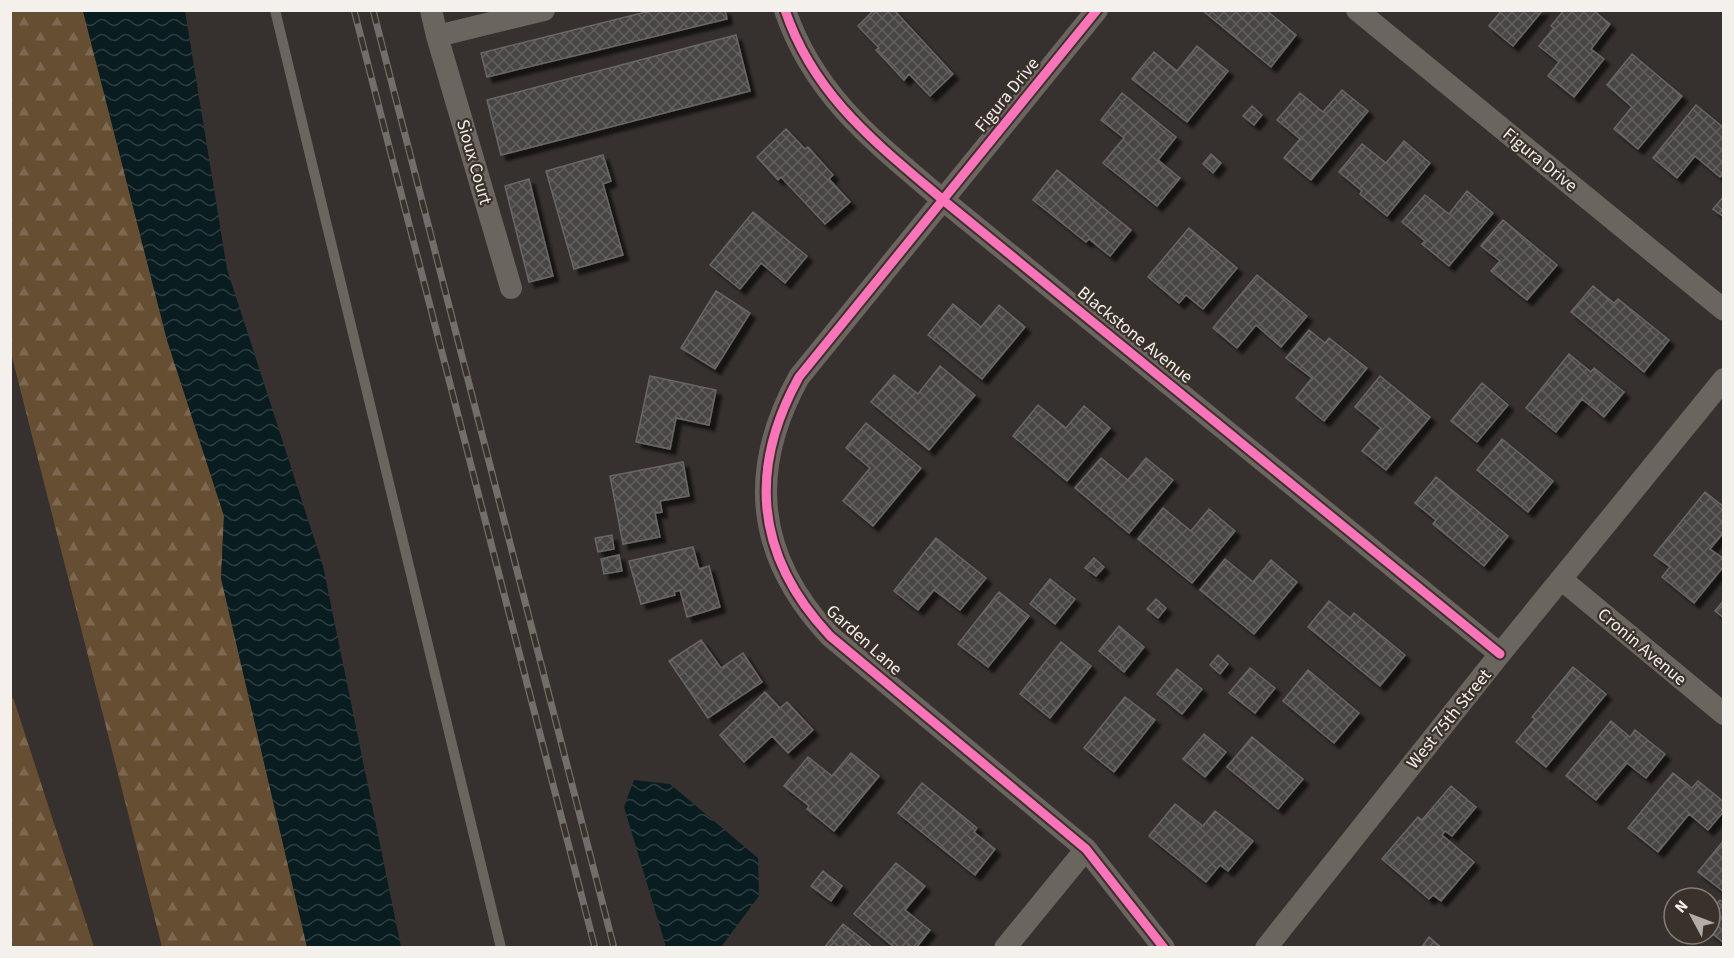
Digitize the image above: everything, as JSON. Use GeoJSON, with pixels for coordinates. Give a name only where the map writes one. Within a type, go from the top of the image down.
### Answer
{"type":"FeatureCollection","features":[{"type":"Feature","properties":{"kind":"street","name":"Sioux Court"},"geometry":{"type":"LineString","coordinates":[[431,10],[511,288]]}},
{"type":"Feature","properties":{"kind":"street"},"geometry":{"type":"LineString","coordinates":[[437,36],[543,10]]}},
{"type":"Feature","properties":{"kind":"street","name":"Blackstone Avenue"},"geometry":{"type":"LineString","coordinates":[[784,10],[794,39],[815,75],[840,107],[868,136],[943,200],[1500,654]]}},
{"type":"Feature","properties":{"kind":"street","name":"Figura Drive"},"geometry":{"type":"LineString","coordinates":[[943,200],[1097,10]]}},
{"type":"Feature","properties":{"kind":"street","name":"Figura Drive"},"geometry":{"type":"LineString","coordinates":[[1358,10],[1724,310]]}},
{"type":"Feature","properties":{"kind":"street","name":"Garden Lane"},"geometry":{"type":"LineString","coordinates":[[943,200],[799,377],[786,401],[767,464],[766,504],[776,550],[800,600],[830,636],[1086,849],[1164,948]]}},
{"type":"Feature","properties":{"kind":"street","name":"West 75th Street"},"geometry":{"type":"LineString","coordinates":[[1266,948],[1500,654],[1724,379]]}},
{"type":"Feature","properties":{"kind":"street","name":"Cronin Avenue"},"geometry":{"type":"LineString","coordinates":[[1561,579],[1724,714]]}},
{"type":"Feature","properties":{"kind":"street"},"geometry":{"type":"LineString","coordinates":[[1005,948],[1086,849]]}},
{"type":"Feature","properties":{"kind":"lane"},"geometry":{"type":"LineString","coordinates":[[275,10],[501,948]]}},
{"type":"Feature","properties":{"kind":"green space"},"geometry":{"type":"Polygon","coordinates":[[[10,11],[83,11],[167,340],[224,516],[221,578],[307,947],[162,947],[11,353],[10,11]]]}},
{"type":"Feature","properties":{"kind":"green space"},"geometry":{"type":"Polygon","coordinates":[[[10,694],[14,700],[94,947],[11,947],[10,694]]]}},
{"type":"Feature","properties":{"kind":"water"},"geometry":{"type":"Polygon","coordinates":[[[83,11],[185,11],[227,269],[323,566],[401,947],[307,947],[221,578],[224,516],[167,340],[83,11]]]}},
{"type":"Feature","properties":{"kind":"water"},"geometry":{"type":"Polygon","coordinates":[[[634,780],[670,784],[758,858],[759,896],[721,947],[666,947],[624,807],[634,780]]]}},
{"type":"Feature","properties":{"kind":"building"},"geometry":{"type":"Polygon","coordinates":[[[654,10],[725,10],[727,19],[487,77],[481,53],[654,10]]]}},
{"type":"Feature","properties":{"kind":"building"},"geometry":{"type":"Polygon","coordinates":[[[874,10],[894,10],[953,74],[930,96],[909,74],[904,80],[876,50],[879,48],[858,26],[874,10]]]}},
{"type":"Feature","properties":{"kind":"building"},"geometry":{"type":"Polygon","coordinates":[[[1202,10],[1266,10],[1296,35],[1271,67],[1202,10]]]}},
{"type":"Feature","properties":{"kind":"building"},"geometry":{"type":"Polygon","coordinates":[[[1502,10],[1543,10],[1513,46],[1489,26],[1502,10]]]}},
{"type":"Feature","properties":{"kind":"building"},"geometry":{"type":"Polygon","coordinates":[[[1564,10],[1593,10],[1610,24],[1591,49],[1604,59],[1574,97],[1548,76],[1559,62],[1539,46],[1554,28],[1551,26],[1564,10]]]}},
{"type":"Feature","properties":{"kind":"building"},"geometry":{"type":"Polygon","coordinates":[[[736,35],[750,91],[501,155],[487,100],[736,35]]]}},
{"type":"Feature","properties":{"kind":"building"},"geometry":{"type":"Polygon","coordinates":[[[1197,46],[1228,71],[1187,122],[1132,79],[1154,52],[1177,71],[1197,46]]]}},
{"type":"Feature","properties":{"kind":"building"},"geometry":{"type":"Polygon","coordinates":[[[1632,54],[1682,96],[1638,149],[1614,129],[1632,107],[1607,85],[1632,54]]]}},
{"type":"Feature","properties":{"kind":"building"},"geometry":{"type":"Polygon","coordinates":[[[1342,90],[1368,111],[1311,180],[1284,158],[1300,139],[1277,120],[1300,93],[1323,112],[1342,90]]]}},
{"type":"Feature","properties":{"kind":"building"},"geometry":{"type":"Polygon","coordinates":[[[1122,93],[1176,137],[1158,160],[1180,178],[1157,206],[1103,163],[1124,138],[1101,120],[1122,93]]]}},
{"type":"Feature","properties":{"kind":"building"},"geometry":{"type":"Polygon","coordinates":[[[1696,105],[1724,128],[1724,174],[1720,177],[1695,156],[1677,178],[1653,158],[1696,105]]]}},
{"type":"Feature","properties":{"kind":"building"},"geometry":{"type":"Polygon","coordinates":[[[1252,106],[1262,115],[1254,125],[1243,116],[1252,106]]]}},
{"type":"Feature","properties":{"kind":"building"},"geometry":{"type":"Polygon","coordinates":[[[786,129],[805,149],[808,147],[833,175],[829,179],[850,202],[825,224],[781,177],[778,180],[757,157],[786,129]]]}},
{"type":"Feature","properties":{"kind":"building"},"geometry":{"type":"Polygon","coordinates":[[[1404,141],[1430,163],[1387,216],[1360,194],[1362,191],[1339,172],[1362,144],[1386,163],[1404,141]]]}},
{"type":"Feature","properties":{"kind":"building"},"geometry":{"type":"Polygon","coordinates":[[[1211,154],[1221,163],[1213,173],[1203,164],[1211,154]]]}},
{"type":"Feature","properties":{"kind":"building"},"geometry":{"type":"Polygon","coordinates":[[[603,155],[611,181],[603,184],[623,255],[574,269],[546,171],[603,155]]]}},
{"type":"Feature","properties":{"kind":"building"},"geometry":{"type":"Polygon","coordinates":[[[1057,170],[1131,230],[1110,256],[1089,239],[1086,242],[1033,200],[1057,170]]]}},
{"type":"Feature","properties":{"kind":"building"},"geometry":{"type":"Polygon","coordinates":[[[529,179],[553,276],[529,282],[505,186],[529,179]]]}},
{"type":"Feature","properties":{"kind":"building"},"geometry":{"type":"Polygon","coordinates":[[[1467,191],[1493,213],[1449,266],[1422,244],[1425,241],[1402,222],[1425,195],[1449,214],[1467,191]]]}},
{"type":"Feature","properties":{"kind":"building"},"geometry":{"type":"Polygon","coordinates":[[[1724,196],[1724,217],[1713,209],[1724,196]]]}},
{"type":"Feature","properties":{"kind":"building"},"geometry":{"type":"Polygon","coordinates":[[[753,212],[807,256],[785,283],[761,263],[740,289],[710,265],[753,212]]]}},
{"type":"Feature","properties":{"kind":"building"},"geometry":{"type":"Polygon","coordinates":[[[1503,220],[1557,265],[1527,300],[1491,271],[1500,261],[1481,246],[1503,220]]]}},
{"type":"Feature","properties":{"kind":"building"},"geometry":{"type":"Polygon","coordinates":[[[1189,228],[1237,268],[1203,309],[1186,295],[1179,303],[1148,277],[1189,228]]]}},
{"type":"Feature","properties":{"kind":"building"},"geometry":{"type":"Polygon","coordinates":[[[1257,275],[1307,316],[1281,347],[1256,325],[1237,348],[1213,328],[1257,275]]]}},
{"type":"Feature","properties":{"kind":"building"},"geometry":{"type":"Polygon","coordinates":[[[1593,286],[1614,303],[1618,299],[1669,340],[1644,372],[1571,312],[1593,286]]]}},
{"type":"Feature","properties":{"kind":"building"},"geometry":{"type":"Polygon","coordinates":[[[716,291],[750,313],[715,369],[681,348],[716,291]]]}},
{"type":"Feature","properties":{"kind":"building"},"geometry":{"type":"Polygon","coordinates":[[[953,304],[981,327],[999,305],[1025,327],[982,379],[928,335],[953,304]]]}},
{"type":"Feature","properties":{"kind":"building"},"geometry":{"type":"Polygon","coordinates":[[[1309,330],[1325,343],[1329,338],[1367,368],[1324,421],[1296,398],[1312,378],[1286,358],[1309,330]]]}},
{"type":"Feature","properties":{"kind":"building"},"geometry":{"type":"Polygon","coordinates":[[[1569,354],[1591,372],[1594,368],[1624,392],[1604,417],[1582,399],[1556,432],[1526,408],[1569,354]]]}},
{"type":"Feature","properties":{"kind":"building"},"geometry":{"type":"Polygon","coordinates":[[[940,366],[975,395],[929,450],[871,402],[894,375],[918,394],[940,366]]]}},
{"type":"Feature","properties":{"kind":"building"},"geometry":{"type":"Polygon","coordinates":[[[650,376],[716,390],[709,425],[676,418],[670,449],[636,442],[650,376]]]}},
{"type":"Feature","properties":{"kind":"building"},"geometry":{"type":"Polygon","coordinates":[[[1380,376],[1430,417],[1386,470],[1362,451],[1381,428],[1355,407],[1380,376]]]}},
{"type":"Feature","properties":{"kind":"building"},"geometry":{"type":"Polygon","coordinates":[[[1482,383],[1508,405],[1477,442],[1451,421],[1482,383]]]}},
{"type":"Feature","properties":{"kind":"building"},"geometry":{"type":"Polygon","coordinates":[[[1038,405],[1066,428],[1084,406],[1110,428],[1067,481],[1013,436],[1038,405]]]}},
{"type":"Feature","properties":{"kind":"building"},"geometry":{"type":"Polygon","coordinates":[[[866,423],[921,468],[873,526],[843,501],[870,468],[846,448],[866,423]]]}},
{"type":"Feature","properties":{"kind":"building"},"geometry":{"type":"Polygon","coordinates":[[[1502,439],[1553,481],[1528,512],[1477,470],[1502,439]]]}},
{"type":"Feature","properties":{"kind":"building"},"geometry":{"type":"Polygon","coordinates":[[[1101,458],[1128,480],[1146,458],[1173,480],[1129,533],[1075,488],[1101,458]]]}},
{"type":"Feature","properties":{"kind":"building"},"geometry":{"type":"Polygon","coordinates":[[[683,462],[689,496],[660,501],[662,512],[655,513],[660,537],[623,544],[610,476],[683,462]]]}},
{"type":"Feature","properties":{"kind":"building"},"geometry":{"type":"Polygon","coordinates":[[[1436,477],[1508,536],[1484,566],[1433,524],[1436,520],[1415,503],[1436,477]]]}},
{"type":"Feature","properties":{"kind":"building"},"geometry":{"type":"Polygon","coordinates":[[[1705,492],[1724,507],[1724,532],[1710,549],[1724,559],[1724,566],[1694,603],[1662,577],[1670,567],[1654,555],[1705,492]]]}},
{"type":"Feature","properties":{"kind":"building"},"geometry":{"type":"Polygon","coordinates":[[[1163,508],[1191,531],[1209,509],[1235,531],[1192,583],[1138,539],[1163,508]]]}},
{"type":"Feature","properties":{"kind":"building"},"geometry":{"type":"Polygon","coordinates":[[[612,535],[614,549],[598,552],[595,538],[612,535]]]}},
{"type":"Feature","properties":{"kind":"building"},"geometry":{"type":"Polygon","coordinates":[[[936,538],[986,578],[960,610],[934,590],[918,610],[894,591],[936,538]]]}},
{"type":"Feature","properties":{"kind":"building"},"geometry":{"type":"Polygon","coordinates":[[[693,547],[699,569],[709,566],[720,607],[687,617],[680,590],[674,592],[675,595],[641,604],[629,561],[693,547]]]}},
{"type":"Feature","properties":{"kind":"building"},"geometry":{"type":"Polygon","coordinates":[[[619,555],[622,571],[604,574],[601,559],[619,555]]]}},
{"type":"Feature","properties":{"kind":"building"},"geometry":{"type":"Polygon","coordinates":[[[1094,558],[1104,567],[1096,576],[1085,568],[1094,558]]]}},
{"type":"Feature","properties":{"kind":"building"},"geometry":{"type":"Polygon","coordinates":[[[1225,559],[1253,582],[1271,560],[1297,582],[1254,634],[1200,590],[1225,559]]]}},
{"type":"Feature","properties":{"kind":"building"},"geometry":{"type":"Polygon","coordinates":[[[1050,579],[1075,599],[1055,624],[1030,604],[1050,579]]]}},
{"type":"Feature","properties":{"kind":"building"},"geometry":{"type":"Polygon","coordinates":[[[999,592],[1029,616],[988,667],[958,644],[999,592]]]}},
{"type":"Feature","properties":{"kind":"building"},"geometry":{"type":"Polygon","coordinates":[[[1156,599],[1166,608],[1158,618],[1147,609],[1156,599]]]}},
{"type":"Feature","properties":{"kind":"building"},"geometry":{"type":"Polygon","coordinates":[[[1724,600],[1724,618],[1715,611],[1724,600]]]}},
{"type":"Feature","properties":{"kind":"building"},"geometry":{"type":"Polygon","coordinates":[[[1329,601],[1350,618],[1354,613],[1405,655],[1380,686],[1308,627],[1329,601]]]}},
{"type":"Feature","properties":{"kind":"building"},"geometry":{"type":"Polygon","coordinates":[[[1119,626],[1144,647],[1124,672],[1099,651],[1119,626]]]}},
{"type":"Feature","properties":{"kind":"building"},"geometry":{"type":"Polygon","coordinates":[[[701,640],[721,668],[743,653],[762,682],[708,718],[669,661],[701,640]]]}},
{"type":"Feature","properties":{"kind":"building"},"geometry":{"type":"Polygon","coordinates":[[[1061,642],[1091,666],[1050,718],[1020,694],[1061,642]]]}},
{"type":"Feature","properties":{"kind":"building"},"geometry":{"type":"Polygon","coordinates":[[[1218,655],[1228,664],[1220,674],[1210,665],[1218,655]]]}},
{"type":"Feature","properties":{"kind":"building"},"geometry":{"type":"Polygon","coordinates":[[[1573,667],[1606,694],[1546,767],[1516,742],[1535,719],[1532,717],[1573,667]]]}},
{"type":"Feature","properties":{"kind":"building"},"geometry":{"type":"Polygon","coordinates":[[[1250,668],[1275,688],[1255,713],[1229,693],[1250,668]]]}},
{"type":"Feature","properties":{"kind":"building"},"geometry":{"type":"Polygon","coordinates":[[[1177,669],[1202,689],[1182,714],[1157,694],[1177,669]]]}},
{"type":"Feature","properties":{"kind":"building"},"geometry":{"type":"Polygon","coordinates":[[[1308,670],[1359,713],[1334,743],[1283,701],[1308,670]]]}},
{"type":"Feature","properties":{"kind":"building"},"geometry":{"type":"Polygon","coordinates":[[[765,692],[780,708],[787,702],[813,730],[788,753],[772,736],[744,762],[720,735],[765,692]]]}},
{"type":"Feature","properties":{"kind":"building"},"geometry":{"type":"Polygon","coordinates":[[[1125,697],[1155,720],[1114,772],[1084,748],[1125,697]]]}},
{"type":"Feature","properties":{"kind":"building"},"geometry":{"type":"Polygon","coordinates":[[[1611,721],[1630,737],[1635,730],[1665,754],[1646,778],[1627,763],[1596,800],[1566,776],[1611,721]]]}},
{"type":"Feature","properties":{"kind":"building"},"geometry":{"type":"Polygon","coordinates":[[[1204,734],[1226,752],[1205,777],[1183,759],[1204,734]]]}},
{"type":"Feature","properties":{"kind":"building"},"geometry":{"type":"Polygon","coordinates":[[[1252,737],[1303,779],[1278,809],[1227,767],[1252,737]]]}},
{"type":"Feature","properties":{"kind":"building"},"geometry":{"type":"Polygon","coordinates":[[[851,753],[879,776],[834,831],[807,809],[809,806],[784,786],[808,757],[832,776],[851,753]]]}},
{"type":"Feature","properties":{"kind":"building"},"geometry":{"type":"Polygon","coordinates":[[[1673,773],[1692,788],[1698,781],[1724,802],[1724,811],[1708,830],[1689,814],[1658,852],[1628,828],[1673,773]]]}},
{"type":"Feature","properties":{"kind":"building"},"geometry":{"type":"Polygon","coordinates":[[[922,783],[977,828],[974,832],[995,849],[975,875],[898,813],[922,783]]]}},
{"type":"Feature","properties":{"kind":"building"},"geometry":{"type":"Polygon","coordinates":[[[1451,786],[1476,807],[1452,836],[1445,831],[1442,835],[1474,862],[1441,901],[1433,895],[1429,899],[1382,859],[1418,817],[1422,820],[1451,786]]]}},
{"type":"Feature","properties":{"kind":"building"},"geometry":{"type":"Polygon","coordinates":[[[1175,804],[1203,826],[1215,811],[1253,841],[1228,871],[1220,865],[1206,882],[1149,836],[1175,804]]]}},
{"type":"Feature","properties":{"kind":"building"},"geometry":{"type":"Polygon","coordinates":[[[1724,840],[1724,892],[1722,886],[1716,886],[1698,872],[1724,840]]]}},
{"type":"Feature","properties":{"kind":"building"},"geometry":{"type":"Polygon","coordinates":[[[896,863],[925,886],[905,910],[930,930],[916,948],[895,948],[854,914],[896,863]]]}},
{"type":"Feature","properties":{"kind":"building"},"geometry":{"type":"Polygon","coordinates":[[[823,871],[842,886],[831,901],[811,886],[823,871]]]}},
{"type":"Feature","properties":{"kind":"building"},"geometry":{"type":"Polygon","coordinates":[[[1722,902],[1724,903],[1724,943],[1722,941],[1722,902]]]}},
{"type":"Feature","properties":{"kind":"building"},"geometry":{"type":"Polygon","coordinates":[[[843,924],[872,947],[872,948],[824,948],[843,924]]]}},
{"type":"Feature","properties":{"kind":"building"},"geometry":{"type":"Polygon","coordinates":[[[1429,937],[1442,948],[1421,948],[1429,937]]]}},
{"type":"Feature","properties":{"kind":"railway"},"geometry":{"type":"LineString","coordinates":[[354,10],[595,948]]}},
{"type":"Feature","properties":{"kind":"railway"},"geometry":{"type":"LineString","coordinates":[[373,10],[614,948]]}},
{"type":"Feature","properties":{"kind":"cycle path"},"geometry":{"type":"LineString","coordinates":[[785,10],[797,41],[812,68],[830,93],[871,138],[943,200],[1500,654]]}},
{"type":"Feature","properties":{"kind":"cycle path"},"geometry":{"type":"LineString","coordinates":[[1097,10],[799,377],[782,412],[772,446],[766,479],[767,512],[774,544],[787,575],[805,606],[830,636],[1086,849],[1164,948]]}}]}
